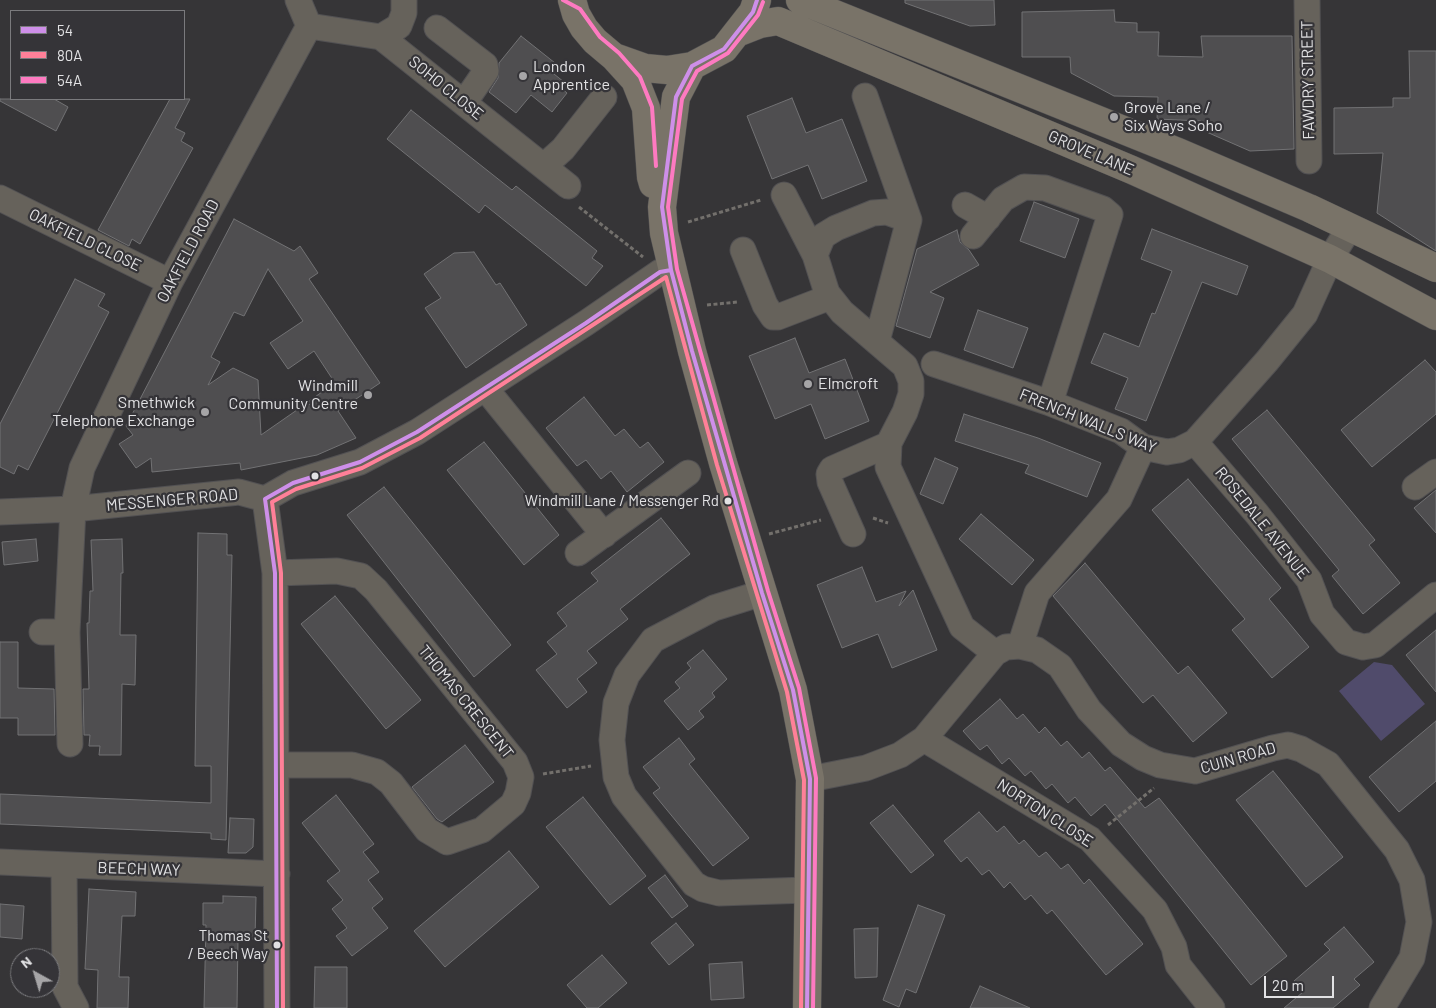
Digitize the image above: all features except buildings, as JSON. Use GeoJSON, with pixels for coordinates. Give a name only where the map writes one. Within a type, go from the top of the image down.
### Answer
{"type":"FeatureCollection","features":[{"type":"Feature","properties":{"kind":"main road"},"geometry":{"type":"LineString","coordinates":[[549,0],[574,7],[595,41],[614,56],[635,80],[646,108],[651,177],[663,220]]}},
{"type":"Feature","properties":{"kind":"main road"},"geometry":{"type":"LineString","coordinates":[[614,56],[645,68],[667,70],[692,66],[724,49],[753,12],[757,0]]}},
{"type":"Feature","properties":{"kind":"main road","name":"GROVE LANE"},"geometry":{"type":"LineString","coordinates":[[800,0],[1178,152],[1350,227],[1436,268]]}},
{"type":"Feature","properties":{"kind":"main road","name":"GROVE LANE"},"geometry":{"type":"LineString","coordinates":[[737,33],[760,24],[778,21],[1123,166],[1330,259],[1436,316]]}},
{"type":"Feature","properties":{"kind":"main road"},"geometry":{"type":"LineString","coordinates":[[692,66],[676,97],[663,220],[665,271],[692,351],[762,594],[793,690],[810,779],[808,890],[809,1007]]}},
{"type":"Feature","properties":{"kind":"street"},"geometry":{"type":"LineString","coordinates":[[298,0],[309,26],[381,36],[399,26],[404,13],[404,0]]}},
{"type":"Feature","properties":{"kind":"street","name":"FAWDRY STREET"},"geometry":{"type":"LineString","coordinates":[[1307,0],[1309,161]]}},
{"type":"Feature","properties":{"kind":"street","name":"OAKFIELD ROAD"},"geometry":{"type":"LineString","coordinates":[[70,744],[66,632],[73,509],[82,468],[170,282],[309,26]]}},
{"type":"Feature","properties":{"kind":"street"},"geometry":{"type":"LineString","coordinates":[[437,28],[485,65],[486,71],[464,103]]}},
{"type":"Feature","properties":{"kind":"street","name":"SOHO CLOSE"},"geometry":{"type":"LineString","coordinates":[[381,36],[568,186]]}},
{"type":"Feature","properties":{"kind":"street"},"geometry":{"type":"LineString","coordinates":[[865,96],[909,220],[877,342]]}},
{"type":"Feature","properties":{"kind":"street"},"geometry":{"type":"LineString","coordinates":[[544,166],[563,148],[604,97]]}},
{"type":"Feature","properties":{"kind":"street"},"geometry":{"type":"LineString","coordinates":[[965,205],[980,227],[1003,199],[1012,192],[1024,187],[1045,188],[1103,210],[1110,215],[1050,403]]}},
{"type":"Feature","properties":{"kind":"street","name":"FRENCH WALLS WAY"},"geometry":{"type":"LineString","coordinates":[[784,195],[815,255],[827,293],[842,312],[877,342],[918,365],[1050,403],[1121,431],[1143,447],[1167,452],[1179,450],[1195,442],[1267,361],[1305,314],[1330,259],[1350,227]]}},
{"type":"Feature","properties":{"kind":"street","name":"OAKFIELD CLOSE"},"geometry":{"type":"LineString","coordinates":[[0,198],[170,282]]}},
{"type":"Feature","properties":{"kind":"street"},"geometry":{"type":"LineString","coordinates":[[815,255],[824,236],[836,228],[873,213],[887,212],[909,220]]}},
{"type":"Feature","properties":{"kind":"street"},"geometry":{"type":"LineString","coordinates":[[743,250],[764,304],[773,317],[778,318],[830,297]]}},
{"type":"Feature","properties":{"kind":"street"},"geometry":{"type":"LineString","coordinates":[[277,1008],[274,573],[265,499],[293,483],[360,462],[417,432],[665,271]]}},
{"type":"Feature","properties":{"kind":"street"},"geometry":{"type":"LineString","coordinates":[[918,365],[911,382],[911,394],[905,412],[889,444],[888,467],[962,627],[995,653]]}},
{"type":"Feature","properties":{"kind":"street"},"geometry":{"type":"LineString","coordinates":[[485,388],[604,535]]}},
{"type":"Feature","properties":{"kind":"street","name":"ROSEDALE AVENUE"},"geometry":{"type":"LineString","coordinates":[[1195,442],[1257,514],[1309,580],[1322,614],[1346,642],[1364,646],[1375,645],[1436,595]]}},
{"type":"Feature","properties":{"kind":"street"},"geometry":{"type":"LineString","coordinates":[[853,534],[830,482],[829,474],[832,469],[889,444]]}},
{"type":"Feature","properties":{"kind":"street"},"geometry":{"type":"LineString","coordinates":[[810,779],[866,768],[900,755],[924,739],[995,653],[1006,647],[1020,646],[1037,593],[1118,499],[1143,447]]}},
{"type":"Feature","properties":{"kind":"street"},"geometry":{"type":"LineString","coordinates":[[1415,487],[1436,472]]}},
{"type":"Feature","properties":{"kind":"street"},"geometry":{"type":"LineString","coordinates":[[578,553],[688,473]]}},
{"type":"Feature","properties":{"kind":"street","name":"MESSENGER ROAD"},"geometry":{"type":"LineString","coordinates":[[0,512],[73,509],[239,492],[265,499]]}},
{"type":"Feature","properties":{"kind":"street","name":"THOMAS CRESCENT"},"geometry":{"type":"LineString","coordinates":[[274,573],[337,571],[361,576],[376,590],[515,762],[521,778],[518,793],[513,804],[482,830],[446,842],[427,830],[390,783],[377,772],[352,765],[276,765]]}},
{"type":"Feature","properties":{"kind":"street"},"geometry":{"type":"LineString","coordinates":[[762,594],[714,608],[653,640],[626,674],[616,703],[612,740],[616,776],[624,796],[694,884],[703,890],[719,892],[808,890]]}},
{"type":"Feature","properties":{"kind":"street"},"geometry":{"type":"LineString","coordinates":[[42,632],[66,632]]}},
{"type":"Feature","properties":{"kind":"street","name":"CUIN ROAD"},"geometry":{"type":"LineString","coordinates":[[1020,646],[1037,650],[1060,666],[1089,710],[1121,744],[1142,758],[1178,769],[1195,771],[1288,745],[1302,748],[1328,764],[1397,850],[1412,880],[1417,902],[1418,922],[1412,958],[1382,1008]]}},
{"type":"Feature","properties":{"kind":"street","name":"NORTON CLOSE"},"geometry":{"type":"LineString","coordinates":[[924,739],[1090,839],[1155,910],[1174,948],[1178,965],[1212,1008]]}},
{"type":"Feature","properties":{"kind":"street","name":"BEECH WAY"},"geometry":{"type":"LineString","coordinates":[[0,862],[277,874]]}},
{"type":"Feature","properties":{"kind":"street"},"geometry":{"type":"LineString","coordinates":[[64,866],[65,987],[76,1008]]}},
{"type":"Feature","properties":{"kind":"path"},"geometry":{"type":"LineString","coordinates":[[568,186],[571,201],[665,271]]}},
{"type":"Feature","properties":{"kind":"path"},"geometry":{"type":"LineString","coordinates":[[663,220],[689,221],[745,204],[784,195]]}},
{"type":"Feature","properties":{"kind":"path"},"geometry":{"type":"LineString","coordinates":[[521,778],[614,762]]}},
{"type":"Feature","properties":{"kind":"path"},"geometry":{"type":"LineString","coordinates":[[1090,839],[1178,769]]}},
{"type":"Feature","properties":{"kind":"shaded area"},"geometry":{"type":"Polygon","coordinates":[[[1374,662],[1392,665],[1425,704],[1381,741],[1339,691],[1374,662]]]}},
{"type":"Feature","properties":{"kind":"transit line","name":"54A"},"geometry":{"type":"LineString","coordinates":[[563,0],[580,9],[600,37],[619,53],[640,77],[652,107],[656,166]]}},
{"type":"Feature","properties":{"kind":"transit line","name":"54"},"geometry":{"type":"LineString","coordinates":[[757,0],[753,12],[724,49],[692,66],[676,97],[662,207],[671,270],[692,351],[762,593],[793,690],[810,779],[807,1008]]}},
{"type":"Feature","properties":{"kind":"transit line","name":"54A"},"geometry":{"type":"LineString","coordinates":[[763,2],[758,15],[728,53],[697,71],[682,99],[668,207],[677,269],[768,591],[799,688],[816,778],[813,1008]]}},
{"type":"Feature","properties":{"kind":"transit line","name":"54"},"geometry":{"type":"LineString","coordinates":[[277,1008],[275,573],[265,499],[293,483],[360,462],[417,432],[586,323],[660,272],[671,270]]}},
{"type":"Feature","properties":{"kind":"transit line","name":"80A"},"geometry":{"type":"LineString","coordinates":[[283,1008],[281,573],[272,502],[296,489],[362,468],[420,438],[666,277],[717,465],[787,692],[804,780],[801,1008]]}},
{"type":"Feature","properties":{"kind":"place","name":"London Apprentice"},"geometry":{"type":"Point","coordinates":[523,76]}},
{"type":"Feature","properties":{"kind":"place","name":"Grove Lane / Six Ways Soho"},"geometry":{"type":"Point","coordinates":[1114,117]}},
{"type":"Feature","properties":{"kind":"place","name":"Elmcroft"},"geometry":{"type":"Point","coordinates":[808,384]}},
{"type":"Feature","properties":{"kind":"place","name":"Windmill Community Centre"},"geometry":{"type":"Point","coordinates":[368,395]}},
{"type":"Feature","properties":{"kind":"place","name":"Smethwick Telephone Exchange"},"geometry":{"type":"Point","coordinates":[205,412]}},
{"type":"Feature","properties":{"kind":"place","name":"Windmill Lane / Messenger Rd"},"geometry":{"type":"Point","coordinates":[728,501]}},
{"type":"Feature","properties":{"kind":"place","name":"Thomas St / Beech Way"},"geometry":{"type":"Point","coordinates":[277,945]}}]}
